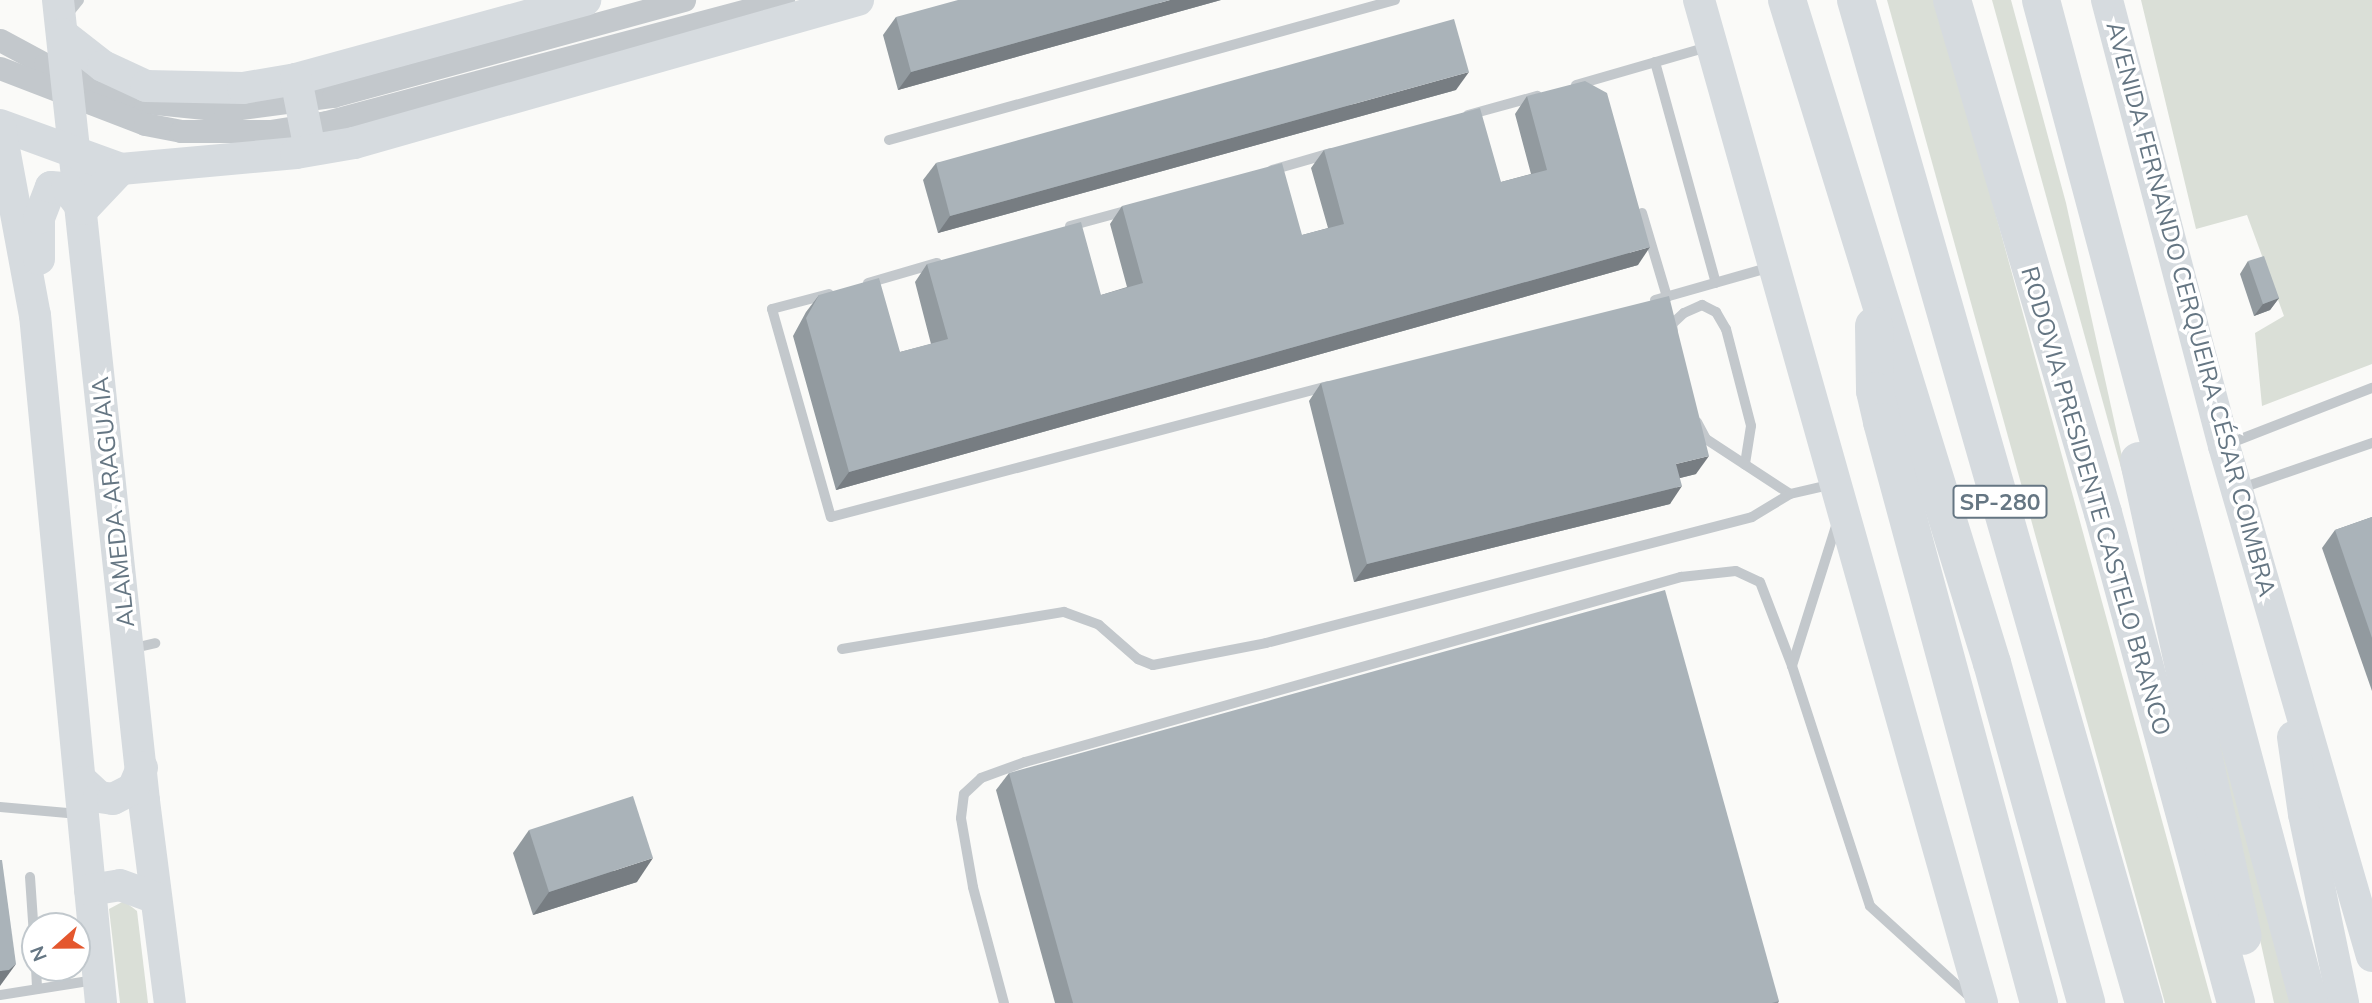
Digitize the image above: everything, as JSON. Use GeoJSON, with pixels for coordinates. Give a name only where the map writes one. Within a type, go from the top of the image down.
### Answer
{"type":"FeatureCollection","features":[{"type":"Feature","properties":{"kind":"highway"},"geometry":{"type":"LineString","coordinates":[[1787,0],[1992,663],[2086,1003]]}},
{"type":"Feature","properties":{"kind":"highway","name":"SP-280"},"geometry":{"type":"LineString","coordinates":[[1856,0],[2144,1003]]}},
{"type":"Feature","properties":{"kind":"highway","name":"RODOVIA PRESIDENTE CASTELO BRANCO"},"geometry":{"type":"LineString","coordinates":[[1952,0],[2103,513],[2236,1003]]}},
{"type":"Feature","properties":{"kind":"highway"},"geometry":{"type":"LineString","coordinates":[[2021,0],[2144,479],[2174,637],[2257,1003]]}},
{"type":"Feature","properties":{"kind":"highway"},"geometry":{"type":"LineString","coordinates":[[2041,0],[2309,1003]]}},
{"type":"Feature","properties":{"kind":"highway"},"geometry":{"type":"LineString","coordinates":[[1875,289],[1873,363],[1880,412],[2039,1003]]}},
{"type":"Feature","properties":{"kind":"main road"},"geometry":{"type":"LineString","coordinates":[[65,14],[103,66],[146,86],[243,88],[296,79],[585,0]]}},
{"type":"Feature","properties":{"kind":"main road"},"geometry":{"type":"LineString","coordinates":[[100,991],[83,782],[35,315],[0,126],[121,169],[310,150],[366,139],[858,0]]}},
{"type":"Feature","properties":{"kind":"main road"},"geometry":{"type":"LineString","coordinates":[[1699,0],[1982,1003]]}},
{"type":"Feature","properties":{"kind":"main road","name":"AVENIDA FERNANDO CERQUEIRA CÉSAR COIMBRA"},"geometry":{"type":"LineString","coordinates":[[2107,0],[2224,446],[2276,618]]}},
{"type":"Feature","properties":{"kind":"main road","name":"ALAMEDA ARAGUAIA"},"geometry":{"type":"LineString","coordinates":[[65,14],[73,151],[142,646],[142,768],[170,1003]]}},
{"type":"Feature","properties":{"kind":"main road"},"geometry":{"type":"LineString","coordinates":[[296,79],[310,150]]}},
{"type":"Feature","properties":{"kind":"main road"},"geometry":{"type":"LineString","coordinates":[[35,315],[39,218],[47,193],[61,184],[83,209],[121,169]]}},
{"type":"Feature","properties":{"kind":"main road"},"geometry":{"type":"LineString","coordinates":[[2276,618],[2372,956]]}},
{"type":"Feature","properties":{"kind":"main road"},"geometry":{"type":"LineString","coordinates":[[2276,618],[2304,814],[2343,1003]]}},
{"type":"Feature","properties":{"kind":"main road"},"geometry":{"type":"LineString","coordinates":[[83,782],[99,797],[113,799],[133,789],[142,768]]}},
{"type":"Feature","properties":{"kind":"main road"},"geometry":{"type":"LineString","coordinates":[[90,890],[120,885],[156,898]]}},
{"type":"Feature","properties":{"kind":"street"},"geometry":{"type":"LineString","coordinates":[[0,40],[45,64],[145,102],[225,110],[333,96],[684,0]]}},
{"type":"Feature","properties":{"kind":"street"},"geometry":{"type":"LineString","coordinates":[[0,68],[145,124],[181,131],[270,131],[326,122],[783,0]]}},
{"type":"Feature","properties":{"kind":"lane"},"geometry":{"type":"LineString","coordinates":[[889,140],[1395,0]]}},
{"type":"Feature","properties":{"kind":"lane"},"geometry":{"type":"LineString","coordinates":[[1562,89],[1711,47]]}},
{"type":"Feature","properties":{"kind":"lane"},"geometry":{"type":"LineString","coordinates":[[1656,62],[1716,283]]}},
{"type":"Feature","properties":{"kind":"lane"},"geometry":{"type":"LineString","coordinates":[[1455,118],[1548,92]]}},
{"type":"Feature","properties":{"kind":"lane"},"geometry":{"type":"LineString","coordinates":[[1254,175],[1348,148]]}},
{"type":"Feature","properties":{"kind":"lane"},"geometry":{"type":"LineString","coordinates":[[1053,231],[1147,205]]}},
{"type":"Feature","properties":{"kind":"lane"},"geometry":{"type":"LineString","coordinates":[[1642,214],[1667,297]]}},
{"type":"Feature","properties":{"kind":"lane"},"geometry":{"type":"LineString","coordinates":[[852,287],[946,261]]}},
{"type":"Feature","properties":{"kind":"lane"},"geometry":{"type":"LineString","coordinates":[[1640,304],[1776,266]]}},
{"type":"Feature","properties":{"kind":"lane"},"geometry":{"type":"LineString","coordinates":[[839,291],[772,309],[831,517],[1343,382]]}},
{"type":"Feature","properties":{"kind":"lane"},"geometry":{"type":"LineString","coordinates":[[1674,340],[1672,324],[1684,313],[1702,305],[1716,313],[1746,395],[1751,426],[1745,465]]}},
{"type":"Feature","properties":{"kind":"lane"},"geometry":{"type":"LineString","coordinates":[[2224,446],[2372,388]]}},
{"type":"Feature","properties":{"kind":"lane"},"geometry":{"type":"LineString","coordinates":[[1691,404],[1706,439],[1790,494],[1839,495],[1792,666]]}},
{"type":"Feature","properties":{"kind":"lane"},"geometry":{"type":"LineString","coordinates":[[2237,490],[2372,443]]}},
{"type":"Feature","properties":{"kind":"lane"},"geometry":{"type":"LineString","coordinates":[[842,649],[1064,612],[1099,625],[1138,659],[1153,665],[1266,643],[1752,517],[1790,494]]}},
{"type":"Feature","properties":{"kind":"lane"},"geometry":{"type":"LineString","coordinates":[[1004,1003],[973,887],[961,818],[964,794],[981,778],[1039,758],[1681,577],[1736,571],[1760,582],[1792,666],[1870,906],[1976,1003]]}},
{"type":"Feature","properties":{"kind":"lane"},"geometry":{"type":"LineString","coordinates":[[0,807],[85,814]]}},
{"type":"Feature","properties":{"kind":"lane"},"geometry":{"type":"LineString","coordinates":[[30,877],[32,912]]}},
{"type":"Feature","properties":{"kind":"lane"},"geometry":{"type":"LineString","coordinates":[[37,982],[37,989]]}},
{"type":"Feature","properties":{"kind":"lane"},"geometry":{"type":"LineString","coordinates":[[0,995],[37,989],[100,991]]}},
{"type":"Feature","properties":{"kind":"shaded area"},"geometry":{"type":"Polygon","coordinates":[[[1887,0],[1937,0],[2212,1003],[2165,1003],[1887,0]]]}},
{"type":"Feature","properties":{"kind":"shaded area"},"geometry":{"type":"Polygon","coordinates":[[[1992,0],[2011,0],[2066,203],[2139,533],[1992,0]]]}},
{"type":"Feature","properties":{"kind":"shaded area"},"geometry":{"type":"Polygon","coordinates":[[[2141,0],[2372,0],[2372,364],[2262,406],[2255,333],[2284,316],[2247,215],[2196,229],[2141,0]]]}},
{"type":"Feature","properties":{"kind":"shaded area"},"geometry":{"type":"Polygon","coordinates":[[[2141,399],[2297,1003],[2274,1003],[2141,399]]]}},
{"type":"Feature","properties":{"kind":"shaded area"},"geometry":{"type":"Polygon","coordinates":[[[124,901],[137,911],[148,1003],[120,1003],[109,909],[124,901]]]}},
{"type":"Feature","properties":{"kind":"building"},"geometry":{"type":"Polygon","coordinates":[[[958,0],[1170,0],[911,72],[896,17],[958,0]]]}},
{"type":"Feature","properties":{"kind":"building"},"geometry":{"type":"Polygon","coordinates":[[[1454,19],[1469,72],[950,216],[936,163],[1454,19]]]}},
{"type":"Feature","properties":{"kind":"building"},"geometry":{"type":"Polygon","coordinates":[[[1585,81],[1607,93],[1650,247],[849,472],[806,318],[819,295],[879,278],[900,352],[948,339],[927,264],[1081,222],[1101,295],[1143,283],[1122,206],[1282,163],[1302,235],[1344,224],[1324,150],[1480,108],[1501,182],[1547,170],[1527,96],[1585,81]]]}},
{"type":"Feature","properties":{"kind":"building"},"geometry":{"type":"Polygon","coordinates":[[[2264,256],[2279,298],[2263,304],[2248,261],[2264,256]]]}},
{"type":"Feature","properties":{"kind":"building"},"geometry":{"type":"Polygon","coordinates":[[[1669,296],[1709,456],[1676,464],[1682,486],[1367,564],[1321,383],[1669,296]]]}},
{"type":"Feature","properties":{"kind":"building"},"geometry":{"type":"Polygon","coordinates":[[[2372,517],[2372,638],[2335,530],[2372,517]]]}},
{"type":"Feature","properties":{"kind":"building"},"geometry":{"type":"Polygon","coordinates":[[[1665,590],[1779,1001],[1073,1003],[1009,773],[1665,590]]]}},
{"type":"Feature","properties":{"kind":"building"},"geometry":{"type":"Polygon","coordinates":[[[633,796],[653,858],[549,892],[529,830],[633,796]]]}},
{"type":"Feature","properties":{"kind":"building"},"geometry":{"type":"Polygon","coordinates":[[[0,860],[16,964],[9,970],[0,971],[0,860]]]}}]}
